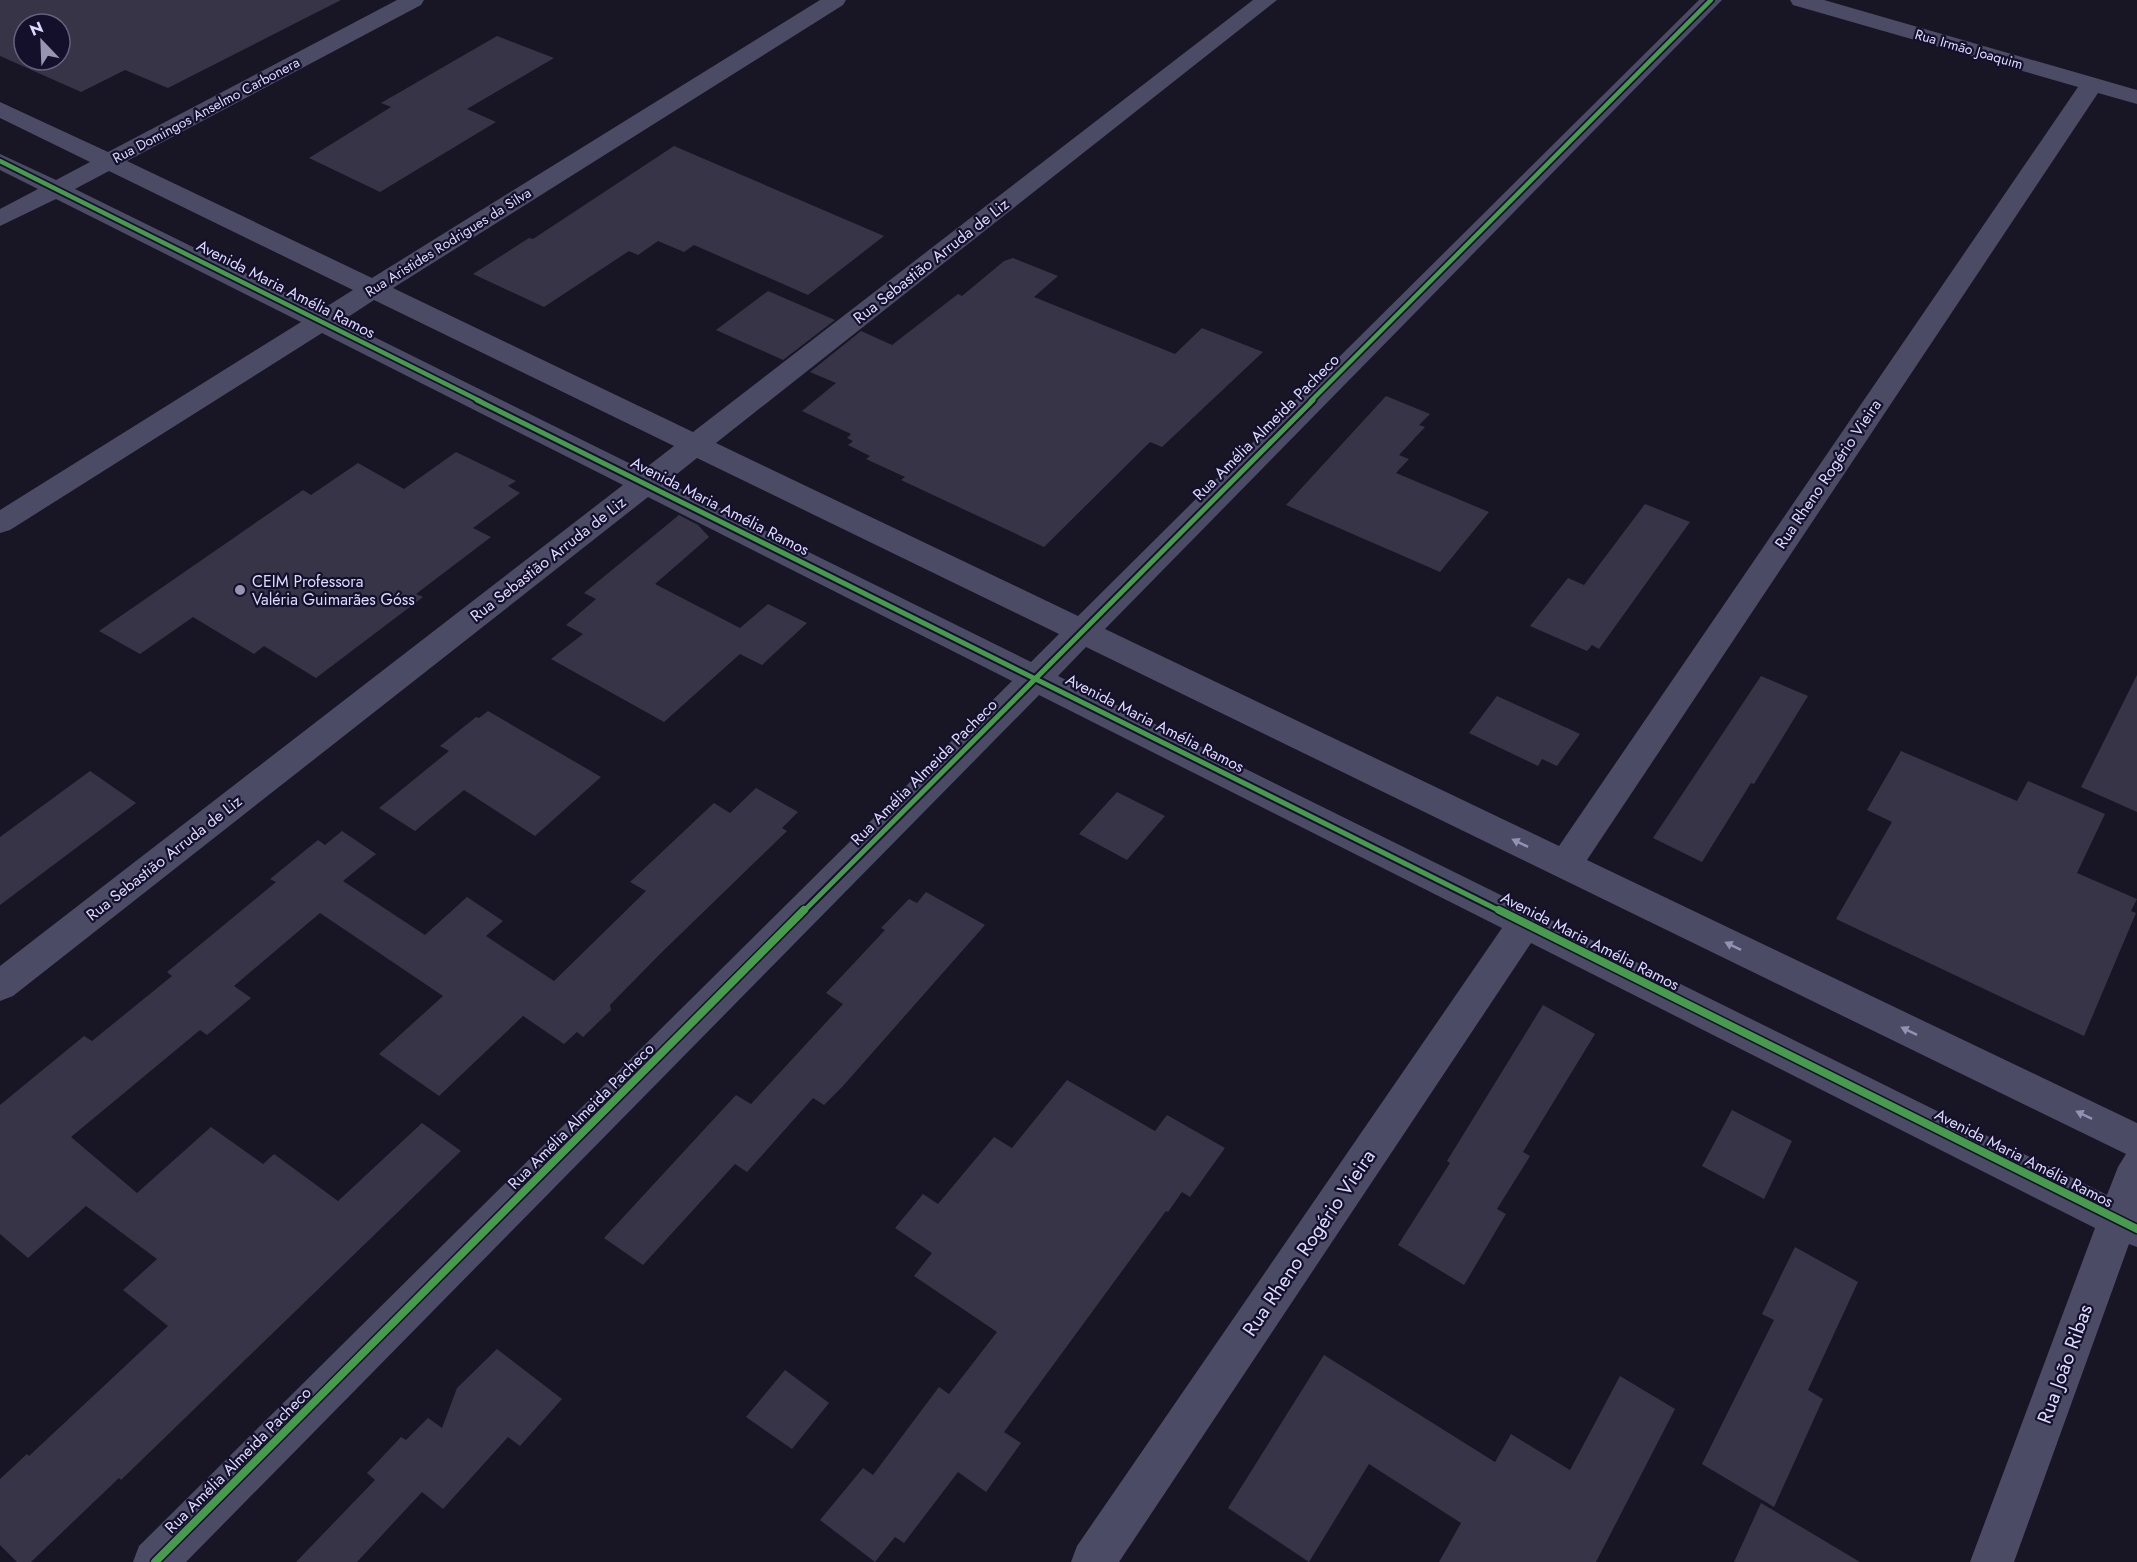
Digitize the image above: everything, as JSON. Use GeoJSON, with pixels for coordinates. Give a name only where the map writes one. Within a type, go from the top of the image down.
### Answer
{"type":"FeatureCollection","features":[{"type":"Feature","properties":{"kind":"street","name":"Rua Domingos Anselmo Carbonera"},"geometry":{"type":"LineString","coordinates":[[0,219],[413,0]]}},
{"type":"Feature","properties":{"kind":"street","name":"Rua Aristides Rodrigues da Silva"},"geometry":{"type":"LineString","coordinates":[[0,523],[835,0]]}},
{"type":"Feature","properties":{"kind":"street","name":"Rua Sebastião Arruda de Liz"},"geometry":{"type":"LineString","coordinates":[[0,986],[1266,0]]}},
{"type":"Feature","properties":{"kind":"street","name":"Rua Amélia Almeida Pacheco"},"geometry":{"type":"LineString","coordinates":[[155,1562],[1711,0]]}},
{"type":"Feature","properties":{"kind":"street","name":"Rua Irmão Joaquim"},"geometry":{"type":"LineString","coordinates":[[1801,0],[2137,97]]}},
{"type":"Feature","properties":{"kind":"street","name":"Rua Rheno Rogério Vieira"},"geometry":{"type":"LineString","coordinates":[[1565,864],[2092,84]]}},
{"type":"Feature","properties":{"kind":"street"},"geometry":{"type":"LineString","coordinates":[[0,109],[2137,1141]]}},
{"type":"Feature","properties":{"kind":"street","name":"Avenida Maria Amélia Ramos"},"geometry":{"type":"LineString","coordinates":[[0,161],[2127,1224]]}},
{"type":"Feature","properties":{"kind":"street","name":"Rua Rheno Rogério Vieira"},"geometry":{"type":"LineString","coordinates":[[1093,1562],[1525,923]]}},
{"type":"Feature","properties":{"kind":"street","name":"Rua João Ribas"},"geometry":{"type":"LineString","coordinates":[[1992,1562],[2127,1224],[2137,1167]]}},
{"type":"Feature","properties":{"kind":"building"},"geometry":{"type":"Polygon","coordinates":[[[0,0],[341,0],[168,88],[125,70],[81,92],[36,72],[72,72],[72,12],[12,12],[12,61],[0,56],[0,0]]]}},
{"type":"Feature","properties":{"kind":"building"},"geometry":{"type":"Polygon","coordinates":[[[497,36],[554,58],[467,109],[496,122],[380,192],[309,158],[391,107],[381,103],[497,36]]]}},
{"type":"Feature","properties":{"kind":"building"},"geometry":{"type":"Polygon","coordinates":[[[674,146],[884,236],[808,295],[694,245],[684,252],[658,241],[638,255],[629,251],[544,307],[473,274],[529,238],[533,239],[674,146]]]}},
{"type":"Feature","properties":{"kind":"building"},"geometry":{"type":"Polygon","coordinates":[[[1013,258],[1058,276],[1034,297],[1175,354],[1202,328],[1263,352],[1162,447],[1150,442],[1044,547],[901,480],[905,477],[866,459],[870,456],[848,445],[853,441],[847,438],[851,434],[802,411],[836,383],[810,372],[861,331],[892,345],[958,294],[962,296],[1004,261],[1013,258]]]}},
{"type":"Feature","properties":{"kind":"building"},"geometry":{"type":"Polygon","coordinates":[[[768,291],[835,320],[783,360],[716,330],[768,291]]]}},
{"type":"Feature","properties":{"kind":"building"},"geometry":{"type":"Polygon","coordinates":[[[1386,396],[1430,414],[1419,425],[1425,427],[1399,455],[1409,459],[1396,473],[1489,512],[1440,572],[1286,505],[1386,396]]]}},
{"type":"Feature","properties":{"kind":"building"},"geometry":{"type":"Polygon","coordinates":[[[456,452],[516,481],[508,486],[520,493],[473,528],[491,537],[416,594],[423,597],[316,678],[264,646],[254,654],[193,617],[140,654],[99,631],[303,490],[311,495],[358,463],[404,489],[456,452]]]}},
{"type":"Feature","properties":{"kind":"building"},"geometry":{"type":"Polygon","coordinates":[[[1645,504],[1690,522],[1599,649],[1592,645],[1587,651],[1530,626],[1568,578],[1584,585],[1645,504]]]}},
{"type":"Feature","properties":{"kind":"building"},"geometry":{"type":"Polygon","coordinates":[[[679,515],[698,525],[709,537],[655,584],[740,628],[768,604],[807,623],[762,665],[740,654],[664,722],[551,659],[583,634],[566,625],[596,599],[584,593],[679,515]]]}},
{"type":"Feature","properties":{"kind":"building"},"geometry":{"type":"Polygon","coordinates":[[[2137,675],[2137,812],[2081,787],[2137,675]]]}},
{"type":"Feature","properties":{"kind":"building"},"geometry":{"type":"Polygon","coordinates":[[[1761,676],[1808,696],[1754,784],[1751,783],[1702,862],[1653,838],[1761,676]]]}},
{"type":"Feature","properties":{"kind":"building"},"geometry":{"type":"Polygon","coordinates":[[[1497,696],[1580,734],[1557,766],[1542,759],[1538,766],[1469,733],[1497,696]]]}},
{"type":"Feature","properties":{"kind":"building"},"geometry":{"type":"Polygon","coordinates":[[[488,711],[601,777],[535,836],[464,790],[415,831],[379,808],[449,751],[440,746],[476,717],[479,718],[488,711]]]}},
{"type":"Feature","properties":{"kind":"building"},"geometry":{"type":"Polygon","coordinates":[[[1901,751],[2017,801],[2028,781],[2105,814],[2077,873],[2137,899],[2131,911],[2136,913],[2084,1036],[1836,919],[1892,822],[1867,810],[1901,751]]]}},
{"type":"Feature","properties":{"kind":"building"},"geometry":{"type":"Polygon","coordinates":[[[90,771],[136,803],[0,905],[0,837],[90,771]]]}},
{"type":"Feature","properties":{"kind":"building"},"geometry":{"type":"Polygon","coordinates":[[[756,788],[798,812],[782,828],[787,831],[661,953],[610,1005],[611,1010],[583,1037],[577,1032],[564,1044],[523,1016],[439,1096],[379,1054],[443,996],[320,913],[234,986],[251,998],[207,1035],[200,1030],[71,1137],[137,1193],[211,1127],[263,1164],[274,1154],[338,1201],[422,1123],[461,1151],[121,1480],[119,1478],[31,1562],[17,1562],[0,1545],[0,1479],[27,1454],[29,1456],[168,1326],[123,1290],[157,1259],[86,1206],[28,1258],[0,1234],[0,1105],[84,1036],[92,1041],[172,976],[167,972],[276,882],[270,879],[318,840],[325,845],[342,831],[376,854],[343,881],[425,935],[467,897],[503,921],[486,936],[554,981],[646,891],[630,882],[714,803],[730,813],[756,788]]]}},
{"type":"Feature","properties":{"kind":"building"},"geometry":{"type":"Polygon","coordinates":[[[1117,792],[1165,816],[1127,860],[1079,834],[1117,792]]]}},
{"type":"Feature","properties":{"kind":"building"},"geometry":{"type":"Polygon","coordinates":[[[926,892],[985,925],[843,1086],[824,1105],[813,1098],[747,1172],[735,1164],[643,1265],[604,1238],[736,1095],[751,1104],[843,1004],[826,993],[885,930],[881,928],[909,899],[917,903],[926,892]]]}},
{"type":"Feature","properties":{"kind":"building"},"geometry":{"type":"Polygon","coordinates":[[[1543,1005],[1595,1034],[1523,1152],[1530,1156],[1497,1209],[1506,1214],[1464,1285],[1398,1245],[1450,1163],[1447,1161],[1543,1005]]]}},
{"type":"Feature","properties":{"kind":"building"},"geometry":{"type":"Polygon","coordinates":[[[1067,1080],[1155,1131],[1167,1115],[1225,1148],[1190,1197],[1182,1192],[1168,1212],[1166,1211],[1004,1432],[1021,1443],[986,1492],[958,1472],[904,1543],[895,1537],[875,1562],[820,1520],[863,1468],[873,1475],[939,1387],[949,1394],[997,1332],[914,1276],[932,1253],[895,1228],[923,1194],[938,1204],[994,1137],[1012,1148],[1067,1080]]]}},
{"type":"Feature","properties":{"kind":"building"},"geometry":{"type":"Polygon","coordinates":[[[1732,1110],[1792,1141],[1764,1199],[1702,1166],[1732,1110]]]}},
{"type":"Feature","properties":{"kind":"building"},"geometry":{"type":"Polygon","coordinates":[[[1795,1247],[1858,1282],[1808,1390],[1823,1399],[1774,1507],[1702,1464],[1774,1320],[1762,1314],[1795,1247]]]}},
{"type":"Feature","properties":{"kind":"building"},"geometry":{"type":"Polygon","coordinates":[[[497,1349],[562,1399],[520,1446],[508,1437],[443,1509],[422,1492],[357,1562],[296,1562],[375,1480],[367,1473],[401,1437],[406,1440],[428,1418],[442,1428],[457,1388],[497,1349]]]}},
{"type":"Feature","properties":{"kind":"building"},"geometry":{"type":"Polygon","coordinates":[[[1324,1355],[1495,1462],[1511,1434],[1570,1470],[1620,1376],[1675,1409],[1596,1562],[1439,1562],[1461,1523],[1369,1464],[1309,1562],[1228,1508],[1324,1355]]]}},
{"type":"Feature","properties":{"kind":"building"},"geometry":{"type":"Polygon","coordinates":[[[785,1370],[829,1403],[792,1449],[746,1417],[785,1370]]]}},
{"type":"Feature","properties":{"kind":"building"},"geometry":{"type":"Polygon","coordinates":[[[1761,1503],[1860,1562],[1734,1562],[1761,1503]]]}},
{"type":"Feature","properties":{"kind":"cycle path"},"geometry":{"type":"LineString","coordinates":[[155,1562],[1711,0]]}},
{"type":"Feature","properties":{"kind":"cycle path"},"geometry":{"type":"LineString","coordinates":[[0,161],[2137,1229]]}},
{"type":"Feature","properties":{"kind":"place","name":"CEIM Professora Valéria Guimarães Góss"},"geometry":{"type":"Point","coordinates":[240,590]}}]}
